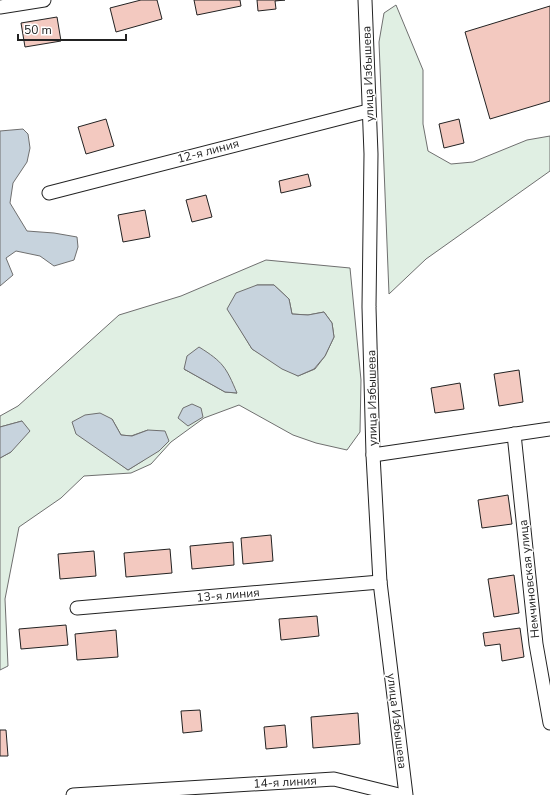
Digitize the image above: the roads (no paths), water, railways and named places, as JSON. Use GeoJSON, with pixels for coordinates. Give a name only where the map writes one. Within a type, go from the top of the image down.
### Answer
{"type":"FeatureCollection","features":[{"type":"Feature","properties":{"kind":"street"},"geometry":{"type":"LineString","coordinates":[[0,8],[44,0]]}},
{"type":"Feature","properties":{"kind":"street","name":"улица Избышева"},"geometry":{"type":"LineString","coordinates":[[365,0],[368,111],[371,154],[369,307],[373,455],[380,582],[406,795]]}},
{"type":"Feature","properties":{"kind":"street","name":"12-я линия"},"geometry":{"type":"LineString","coordinates":[[49,192],[368,111]]}},
{"type":"Feature","properties":{"kind":"street"},"geometry":{"type":"LineString","coordinates":[[373,455],[550,429]]}},
{"type":"Feature","properties":{"kind":"street","name":"Немчиновская улица"},"geometry":{"type":"LineString","coordinates":[[514,434],[536,644],[550,723]]}},
{"type":"Feature","properties":{"kind":"street","name":"13-я линия"},"geometry":{"type":"LineString","coordinates":[[77,608],[380,582]]}},
{"type":"Feature","properties":{"kind":"street","name":"14-я линия"},"geometry":{"type":"LineString","coordinates":[[73,795],[334,779],[400,795]]}}]}
